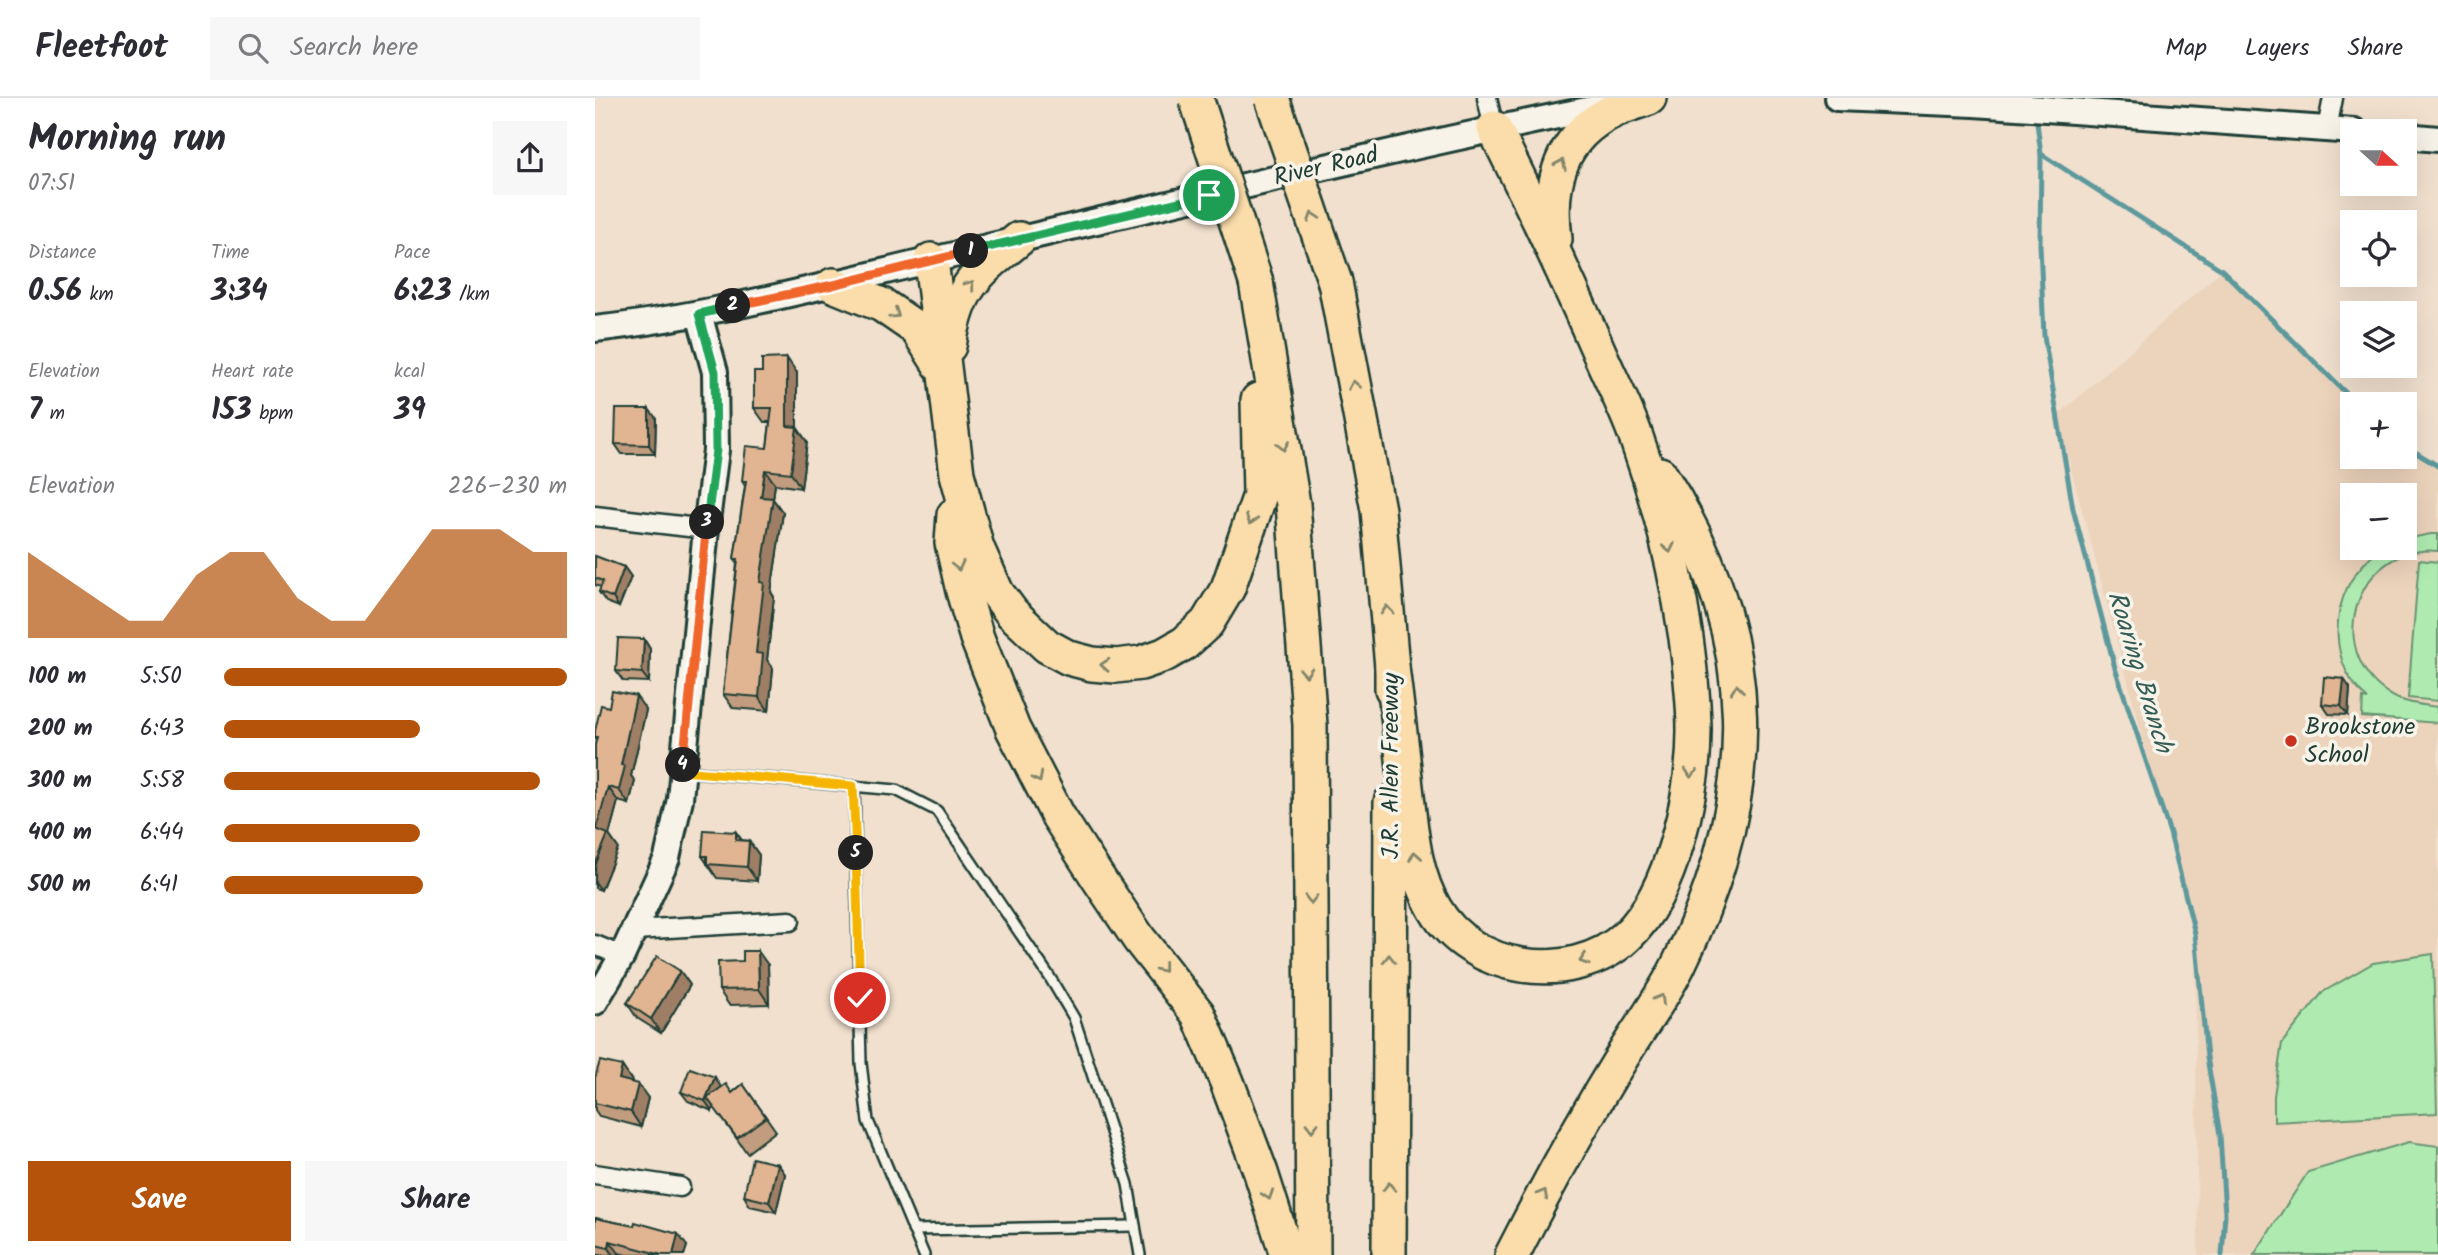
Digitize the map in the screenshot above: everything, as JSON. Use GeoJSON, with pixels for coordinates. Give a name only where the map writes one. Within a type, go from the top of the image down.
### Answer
{"type":"FeatureCollection","features":[{"type":"Feature","properties":{"kind":"highway"},"geometry":{"type":"LineString","coordinates":[[1196,98],[1256,282],[1293,504],[1310,725],[1313,1255]]}},
{"type":"Feature","properties":{"kind":"highway","name":"J.R. Allen Freeway"},"geometry":{"type":"LineString","coordinates":[[1272,98],[1335,282],[1378,510],[1392,667],[1389,1255]]}},
{"type":"Feature","properties":{"kind":"highway"},"geometry":{"type":"LineString","coordinates":[[1557,255],[1552,219],[1553,188],[1557,169],[1567,150],[1592,124],[1613,111],[1648,98]]}},
{"type":"Feature","properties":{"kind":"highway"},"geometry":{"type":"LineString","coordinates":[[1392,667],[1415,863],[1434,908],[1449,928],[1467,944],[1488,956],[1535,967],[1584,961],[1607,951],[1626,937],[1642,919],[1654,897],[1677,841],[1691,781],[1694,732],[1689,659],[1682,611],[1667,539],[1636,435],[1491,113]]}},
{"type":"Feature","properties":{"kind":"highway"},"geometry":{"type":"LineString","coordinates":[[945,373],[952,325],[964,291],[982,270],[1019,239]]}},
{"type":"Feature","properties":{"kind":"highway"},"geometry":{"type":"LineString","coordinates":[[931,260],[957,474],[986,571],[1011,612],[1047,646],[1069,658],[1116,666],[1152,659],[1185,643],[1203,627],[1228,588],[1260,495],[1256,282]]}},
{"type":"Feature","properties":{"kind":"highway"},"geometry":{"type":"LineString","coordinates":[[833,285],[882,305],[917,329],[945,373]]}},
{"type":"Feature","properties":{"kind":"highway"},"geometry":{"type":"LineString","coordinates":[[1512,1255],[1542,1195],[1677,969],[1715,879],[1737,784],[1740,711],[1734,662],[1723,614],[1709,567],[1678,503],[1636,435]]}},
{"type":"Feature","properties":{"kind":"highway"},"geometry":{"type":"LineString","coordinates":[[957,474],[952,544],[974,626],[994,684],[1024,751],[1059,816],[1139,939],[1198,1014],[1261,1173],[1287,1255]]}},
{"type":"Feature","properties":{"kind":"main road","name":"River Road"},"geometry":{"type":"LineString","coordinates":[[595,329],[699,314],[833,285],[1019,239],[1491,113],[1648,98]]}},
{"type":"Feature","properties":{"kind":"main road"},"geometry":{"type":"LineString","coordinates":[[1837,98],[1974,104],[2340,130]]}},
{"type":"Feature","properties":{"kind":"main road"},"geometry":{"type":"LineString","coordinates":[[2417,137],[2438,139]]}},
{"type":"Feature","properties":{"kind":"main road"},"geometry":{"type":"LineString","coordinates":[[595,1002],[622,956],[667,858],[680,799],[716,450],[715,372],[699,314]]}},
{"type":"Feature","properties":{"kind":"street"},"geometry":{"type":"LineString","coordinates":[[2327,129],[2333,98]]}},
{"type":"Feature","properties":{"kind":"street"},"geometry":{"type":"LineString","coordinates":[[595,516],[706,529]]}},
{"type":"Feature","properties":{"kind":"street"},"geometry":{"type":"LineString","coordinates":[[634,930],[790,921]]}},
{"type":"Feature","properties":{"kind":"street"},"geometry":{"type":"LineString","coordinates":[[595,945],[622,956]]}},
{"type":"Feature","properties":{"kind":"street"},"geometry":{"type":"LineString","coordinates":[[595,1174],[680,1187]]}},
{"type":"Feature","properties":{"kind":"lane"},"geometry":{"type":"LineString","coordinates":[[683,771],[896,790],[937,811],[1049,976],[1074,1018],[1128,1184],[1140,1255]]}},
{"type":"Feature","properties":{"kind":"lane"},"geometry":{"type":"LineString","coordinates":[[853,786],[861,1063],[868,1121],[924,1255]]}},
{"type":"Feature","properties":{"kind":"lane"},"geometry":{"type":"LineString","coordinates":[[913,1230],[1135,1226]]}},
{"type":"Feature","properties":{"kind":"shaded area","name":"Brookstone School"},"geometry":{"type":"Polygon","coordinates":[[[2222,270],[2259,303],[2343,392],[2340,392],[2340,469],[2417,469],[2417,455],[2438,467],[2438,1255],[2198,1255],[2195,934],[2057,416],[2222,270]]]}},
{"type":"Feature","properties":{"kind":"green space"},"geometry":{"type":"Polygon","coordinates":[[[2438,534],[2438,551],[2417,552],[2417,537],[2438,534]]]}},
{"type":"Feature","properties":{"kind":"green space"},"geometry":{"type":"Polygon","coordinates":[[[2395,560],[2385,565],[2367,584],[2357,607],[2353,632],[2359,657],[2372,680],[2396,698],[2438,707],[2438,723],[2362,717],[2363,698],[2368,699],[2355,686],[2346,670],[2340,653],[2338,634],[2343,598],[2351,581],[2366,561],[2395,560]]]}},
{"type":"Feature","properties":{"kind":"green space"},"geometry":{"type":"Polygon","coordinates":[[[2419,560],[2438,562],[2438,701],[2408,698],[2419,560]]]}},
{"type":"Feature","properties":{"kind":"green space"},"geometry":{"type":"Polygon","coordinates":[[[2433,954],[2437,1113],[2274,1122],[2274,1096],[2282,1043],[2323,992],[2373,963],[2433,954]]]}},
{"type":"Feature","properties":{"kind":"green space"},"geometry":{"type":"Polygon","coordinates":[[[2409,1142],[2438,1146],[2438,1255],[2254,1255],[2308,1172],[2409,1142]]]}},
{"type":"Feature","properties":{"kind":"building"},"geometry":{"type":"Polygon","coordinates":[[[787,358],[787,426],[797,427],[791,473],[765,470],[761,497],[773,498],[760,582],[764,583],[756,653],[763,654],[759,697],[723,694],[738,559],[734,559],[746,481],[742,481],[746,446],[767,448],[772,408],[754,408],[754,372],[762,372],[762,359],[787,358]]]}},
{"type":"Feature","properties":{"kind":"building"},"geometry":{"type":"Polygon","coordinates":[[[616,409],[649,409],[649,445],[615,444],[616,409]]]}},
{"type":"Feature","properties":{"kind":"building"},"geometry":{"type":"Polygon","coordinates":[[[595,556],[624,567],[613,598],[599,592],[603,581],[595,578],[595,556]]]}},
{"type":"Feature","properties":{"kind":"building"},"geometry":{"type":"Polygon","coordinates":[[[618,638],[644,639],[642,673],[616,671],[618,638]]]}},
{"type":"Feature","properties":{"kind":"building"},"geometry":{"type":"Polygon","coordinates":[[[2324,677],[2344,679],[2341,706],[2322,704],[2324,677]]]}},
{"type":"Feature","properties":{"kind":"building"},"geometry":{"type":"Polygon","coordinates":[[[612,691],[636,696],[621,765],[625,766],[619,790],[608,787],[596,829],[608,834],[595,866],[595,731],[601,705],[609,707],[612,691]]]}},
{"type":"Feature","properties":{"kind":"building"},"geometry":{"type":"Polygon","coordinates":[[[704,830],[736,832],[736,840],[749,841],[747,867],[707,864],[707,856],[702,856],[704,830]]]}},
{"type":"Feature","properties":{"kind":"building"},"geometry":{"type":"Polygon","coordinates":[[[743,951],[758,951],[759,989],[719,990],[718,962],[743,961],[743,951]]]}},
{"type":"Feature","properties":{"kind":"building"},"geometry":{"type":"Polygon","coordinates":[[[657,956],[680,971],[651,1019],[627,1003],[657,956]]]}},
{"type":"Feature","properties":{"kind":"building"},"geometry":{"type":"Polygon","coordinates":[[[600,1061],[622,1066],[619,1079],[638,1084],[631,1112],[595,1103],[595,1078],[600,1061]]]}},
{"type":"Feature","properties":{"kind":"building"},"geometry":{"type":"Polygon","coordinates":[[[690,1068],[715,1077],[705,1101],[681,1092],[690,1068]]]}},
{"type":"Feature","properties":{"kind":"building"},"geometry":{"type":"Polygon","coordinates":[[[726,1084],[732,1093],[743,1084],[766,1117],[737,1138],[707,1098],[726,1084]]]}},
{"type":"Feature","properties":{"kind":"building"},"geometry":{"type":"Polygon","coordinates":[[[752,1158],[778,1164],[769,1202],[744,1196],[752,1158]]]}},
{"type":"Feature","properties":{"kind":"building"},"geometry":{"type":"Polygon","coordinates":[[[595,1218],[634,1226],[635,1222],[678,1234],[673,1255],[662,1255],[610,1241],[609,1248],[595,1245],[595,1218]]]}},
{"type":"Feature","properties":{"kind":"waterway","name":"Roaring Branch"},"geometry":{"type":"LineString","coordinates":[[2036,115],[2041,154],[2040,245],[2044,336],[2073,509],[2115,668],[2170,833],[2195,934],[2207,1057],[2220,1135],[2225,1214],[2222,1255]]}},
{"type":"Feature","properties":{"kind":"waterway"},"geometry":{"type":"LineString","coordinates":[[2041,154],[2222,270],[2345,392]]}},
{"type":"Feature","properties":{"kind":"waterway"},"geometry":{"type":"LineString","coordinates":[[2417,453],[2438,466]]}},
{"type":"Feature","properties":{"kind":"place","name":"Brookstone School"},"geometry":{"type":"Point","coordinates":[2291,741]}},
{"type":"Feature","properties":{"kind":"route"},"geometry":{"type":"LineString","coordinates":[[860,998],[853,786],[683,771],[716,450],[715,372],[699,314],[833,285],[1209,195]]}}]}
